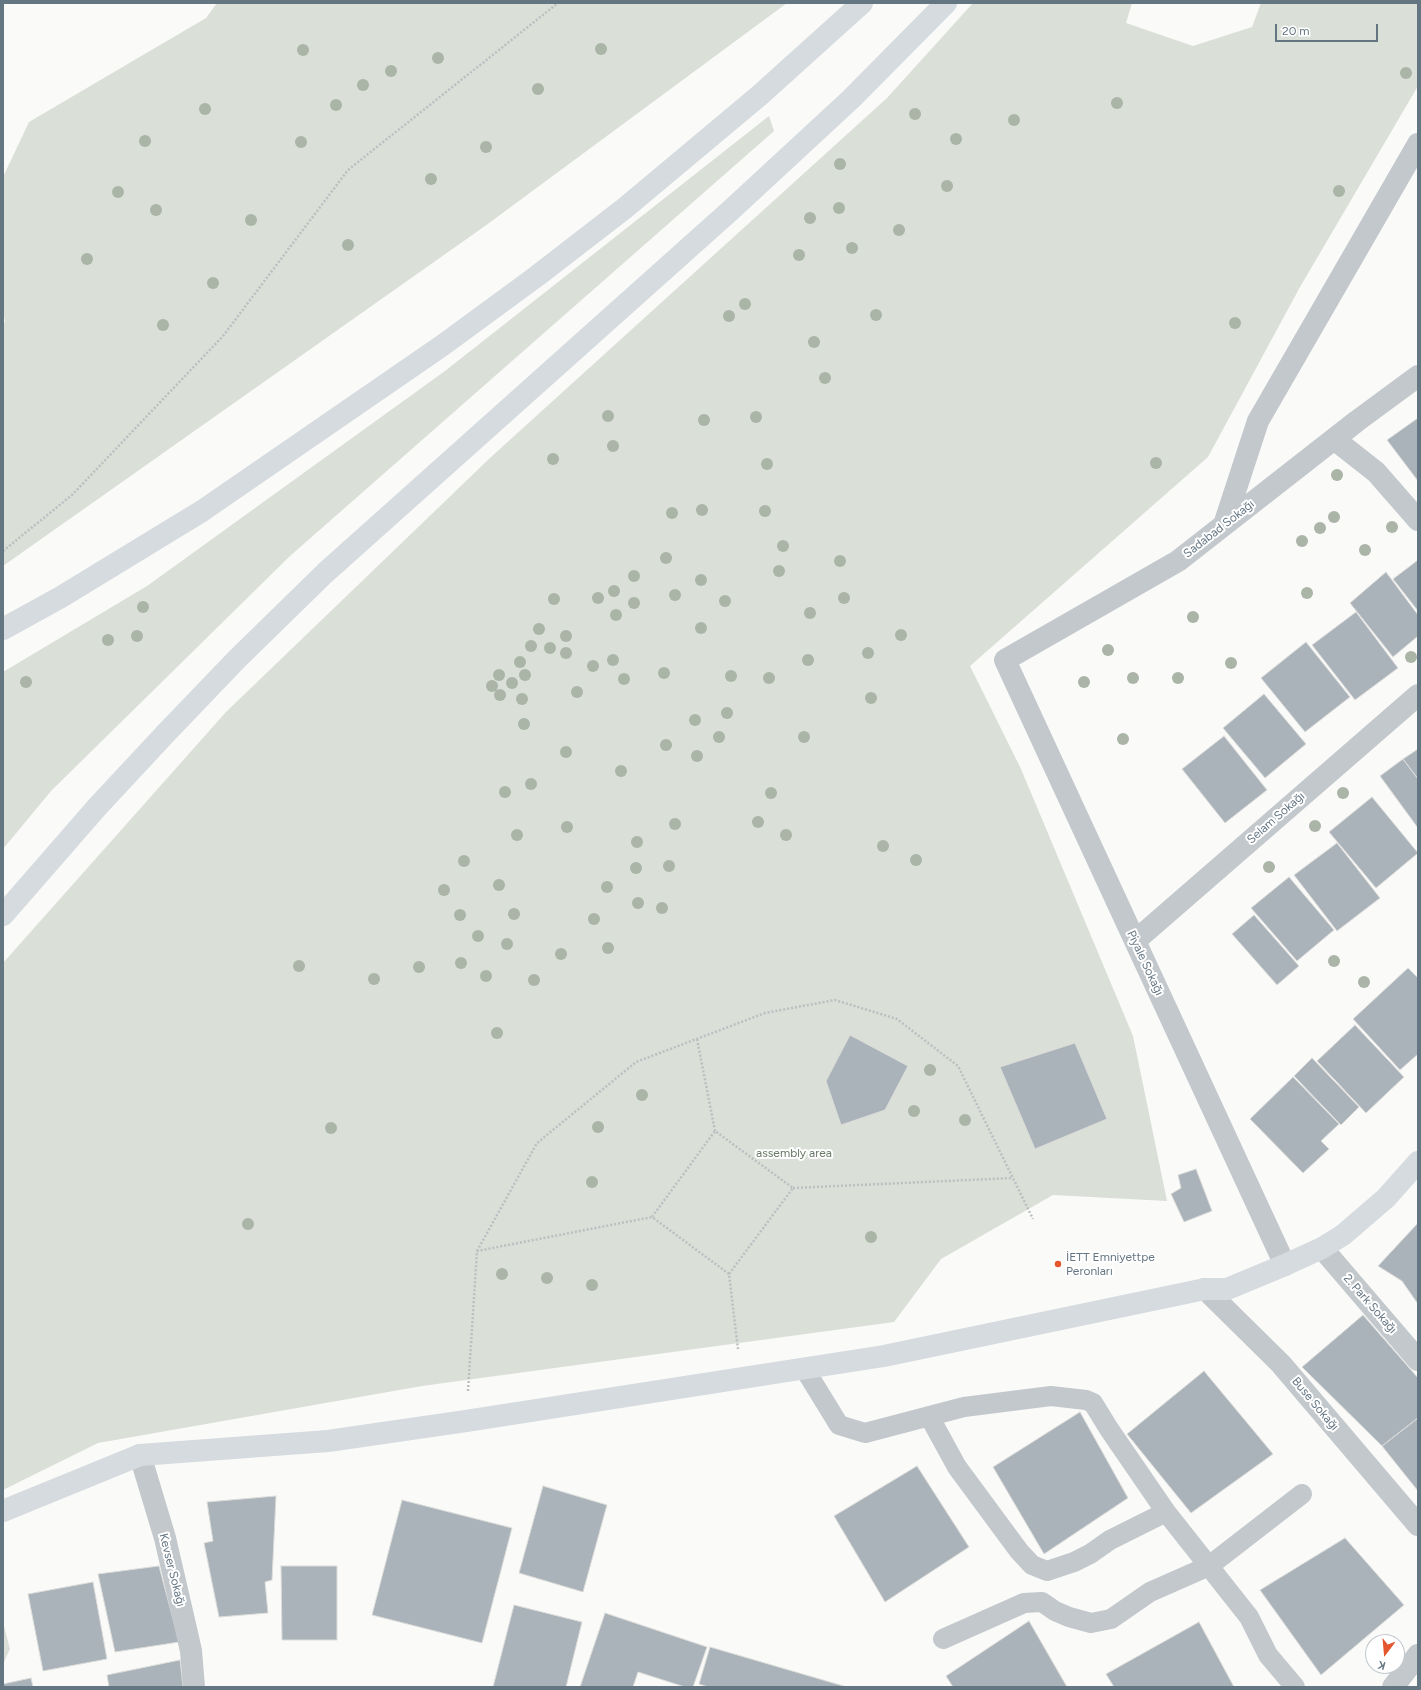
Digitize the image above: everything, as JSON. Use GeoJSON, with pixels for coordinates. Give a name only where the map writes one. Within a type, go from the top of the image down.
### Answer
{"type":"FeatureCollection","features":[{"type":"Feature","properties":{"kind":"main road"},"geometry":{"type":"LineString","coordinates":[[3,629],[60,597],[202,511],[443,345],[537,276],[625,208],[760,95],[862,3]]}},
{"type":"Feature","properties":{"kind":"main road"},"geometry":{"type":"LineString","coordinates":[[3,915],[98,806],[167,732],[238,659],[320,579],[731,210],[851,99],[946,3]]}},
{"type":"Feature","properties":{"kind":"main road"},"geometry":{"type":"LineString","coordinates":[[3,1511],[140,1454],[328,1442],[884,1356],[1206,1289],[1226,1289],[1322,1248],[1343,1234],[1386,1198],[1418,1162]]}},
{"type":"Feature","properties":{"kind":"street"},"geometry":{"type":"LineString","coordinates":[[1224,525],[1258,421],[1418,144]]}},
{"type":"Feature","properties":{"kind":"street","name":"Sadabad Sokağı"},"geometry":{"type":"LineString","coordinates":[[1005,660],[1178,561],[1334,439],[1418,376]]}},
{"type":"Feature","properties":{"kind":"street"},"geometry":{"type":"LineString","coordinates":[[1334,439],[1376,472],[1418,520]]}},
{"type":"Feature","properties":{"kind":"street","name":"Piyale Sokağı"},"geometry":{"type":"LineString","coordinates":[[1005,660],[1285,1265]]}},
{"type":"Feature","properties":{"kind":"street","name":"Selam Sokağı"},"geometry":{"type":"LineString","coordinates":[[1135,941],[1418,695]]}},
{"type":"Feature","properties":{"kind":"street","name":"2. Park Sokağı"},"geometry":{"type":"LineString","coordinates":[[1322,1248],[1418,1360]]}},
{"type":"Feature","properties":{"kind":"street","name":"Buse Sokağı"},"geometry":{"type":"LineString","coordinates":[[1206,1289],[1281,1364],[1418,1525]]}},
{"type":"Feature","properties":{"kind":"street","name":"Kevser Sokağı"},"geometry":{"type":"LineString","coordinates":[[140,1454],[165,1538],[188,1633],[194,1687]]}},
{"type":"Feature","properties":{"kind":"street"},"geometry":{"type":"LineString","coordinates":[[1393,1687],[1418,1655]]}},
{"type":"Feature","properties":{"kind":"lane"},"geometry":{"type":"LineString","coordinates":[[804,1368],[839,1425],[865,1433],[964,1407],[1051,1396],[1086,1400],[1093,1403],[1109,1430],[1166,1512],[1249,1617],[1268,1655],[1295,1687]]}},
{"type":"Feature","properties":{"kind":"lane"},"geometry":{"type":"LineString","coordinates":[[929,1416],[957,1467],[1019,1552],[1032,1565],[1047,1571],[1074,1562],[1090,1554],[1110,1540],[1166,1512]]}},
{"type":"Feature","properties":{"kind":"lane"},"geometry":{"type":"LineString","coordinates":[[943,1639],[1024,1603],[1042,1602],[1062,1614],[1091,1622],[1111,1619],[1150,1592],[1209,1566],[1302,1494]]}},
{"type":"Feature","properties":{"kind":"path"},"geometry":{"type":"LineString","coordinates":[[3,551],[72,495],[223,336],[348,170],[558,3]]}},
{"type":"Feature","properties":{"kind":"path"},"geometry":{"type":"LineString","coordinates":[[466,1421],[477,1251],[536,1143],[636,1062],[765,1013],[835,1000],[897,1019],[958,1066],[1033,1219]]}},
{"type":"Feature","properties":{"kind":"path"},"geometry":{"type":"LineString","coordinates":[[698,1039],[715,1131],[793,1188],[1013,1178]]}},
{"type":"Feature","properties":{"kind":"path"},"geometry":{"type":"LineString","coordinates":[[477,1251],[652,1217],[715,1131]]}},
{"type":"Feature","properties":{"kind":"path"},"geometry":{"type":"LineString","coordinates":[[742,1378],[729,1274],[793,1188]]}},
{"type":"Feature","properties":{"kind":"path"},"geometry":{"type":"LineString","coordinates":[[652,1217],[729,1274]]}},
{"type":"Feature","properties":{"kind":"green space"},"geometry":{"type":"Polygon","coordinates":[[[217,3],[787,3],[485,226],[3,566],[3,324],[5,322],[3,309],[3,177],[29,122],[206,18],[217,3]]]}},
{"type":"Feature","properties":{"kind":"green space","name":"assembly area"},"geometry":{"type":"Polygon","coordinates":[[[973,3],[1132,3],[1126,23],[1193,46],[1252,27],[1261,3],[1418,3],[1418,86],[1300,287],[1208,457],[970,666],[1021,769],[1133,1036],[1167,1201],[1053,1195],[941,1259],[894,1322],[422,1386],[98,1443],[3,1490],[3,963],[226,712],[491,457],[887,98],[973,3]]]}},
{"type":"Feature","properties":{"kind":"green space"},"geometry":{"type":"Polygon","coordinates":[[[769,116],[774,131],[290,556],[51,791],[3,849],[3,672],[147,586],[445,371],[769,116]]]}},
{"type":"Feature","properties":{"kind":"green space"},"geometry":{"type":"Polygon","coordinates":[[[3,1622],[10,1649],[3,1664],[3,1622]]]}},
{"type":"Feature","properties":{"kind":"building"},"geometry":{"type":"Polygon","coordinates":[[[1418,418],[1418,481],[1387,440],[1418,418]]]}},
{"type":"Feature","properties":{"kind":"building"},"geometry":{"type":"Polygon","coordinates":[[[1418,560],[1418,611],[1393,579],[1418,560]]]}},
{"type":"Feature","properties":{"kind":"building"},"geometry":{"type":"Polygon","coordinates":[[[1386,572],[1418,615],[1418,636],[1393,657],[1350,603],[1386,572]]]}},
{"type":"Feature","properties":{"kind":"building"},"geometry":{"type":"Polygon","coordinates":[[[1356,612],[1398,668],[1355,700],[1312,645],[1356,612]]]}},
{"type":"Feature","properties":{"kind":"building"},"geometry":{"type":"Polygon","coordinates":[[[1306,642],[1350,697],[1305,732],[1261,678],[1306,642]]]}},
{"type":"Feature","properties":{"kind":"building"},"geometry":{"type":"Polygon","coordinates":[[[1264,694],[1306,744],[1265,778],[1223,728],[1264,694]]]}},
{"type":"Feature","properties":{"kind":"building"},"geometry":{"type":"Polygon","coordinates":[[[1224,736],[1267,790],[1225,823],[1182,769],[1224,736]]]}},
{"type":"Feature","properties":{"kind":"building"},"geometry":{"type":"Polygon","coordinates":[[[1418,749],[1418,779],[1403,759],[1418,749]]]}},
{"type":"Feature","properties":{"kind":"building"},"geometry":{"type":"Polygon","coordinates":[[[1403,759],[1418,779],[1418,828],[1380,776],[1403,759]]]}},
{"type":"Feature","properties":{"kind":"building"},"geometry":{"type":"Polygon","coordinates":[[[1372,797],[1418,853],[1376,888],[1329,832],[1372,797]]]}},
{"type":"Feature","properties":{"kind":"building"},"geometry":{"type":"Polygon","coordinates":[[[1337,843],[1380,898],[1337,931],[1294,875],[1337,843]]]}},
{"type":"Feature","properties":{"kind":"building"},"geometry":{"type":"Polygon","coordinates":[[[1289,877],[1334,930],[1297,961],[1251,908],[1289,877]]]}},
{"type":"Feature","properties":{"kind":"building"},"geometry":{"type":"Polygon","coordinates":[[[1254,915],[1299,966],[1277,985],[1232,934],[1254,915]]]}},
{"type":"Feature","properties":{"kind":"building"},"geometry":{"type":"Polygon","coordinates":[[[1408,968],[1418,978],[1418,1054],[1400,1070],[1353,1019],[1408,968]]]}},
{"type":"Feature","properties":{"kind":"building"},"geometry":{"type":"Polygon","coordinates":[[[1355,1025],[1404,1077],[1366,1113],[1317,1061],[1355,1025]]]}},
{"type":"Feature","properties":{"kind":"building"},"geometry":{"type":"Polygon","coordinates":[[[850,1035],[908,1066],[885,1110],[841,1125],[826,1081],[850,1035]]]}},
{"type":"Feature","properties":{"kind":"building"},"geometry":{"type":"Polygon","coordinates":[[[1075,1043],[1107,1119],[1035,1149],[1000,1067],[1075,1043]]]}},
{"type":"Feature","properties":{"kind":"building"},"geometry":{"type":"Polygon","coordinates":[[[1312,1058],[1359,1107],[1341,1125],[1294,1076],[1312,1058]]]}},
{"type":"Feature","properties":{"kind":"building"},"geometry":{"type":"Polygon","coordinates":[[[1293,1077],[1339,1124],[1321,1141],[1329,1149],[1303,1173],[1250,1119],[1293,1077]]]}},
{"type":"Feature","properties":{"kind":"building"},"geometry":{"type":"Polygon","coordinates":[[[1196,1169],[1212,1211],[1184,1222],[1171,1194],[1181,1188],[1178,1175],[1196,1169]]]}},
{"type":"Feature","properties":{"kind":"building"},"geometry":{"type":"Polygon","coordinates":[[[1418,1223],[1418,1304],[1402,1281],[1378,1266],[1418,1223]]]}},
{"type":"Feature","properties":{"kind":"building"},"geometry":{"type":"Polygon","coordinates":[[[1363,1315],[1418,1378],[1418,1418],[1382,1446],[1302,1367],[1363,1315]]]}},
{"type":"Feature","properties":{"kind":"building"},"geometry":{"type":"Polygon","coordinates":[[[1204,1371],[1273,1454],[1191,1513],[1127,1434],[1204,1371]]]}},
{"type":"Feature","properties":{"kind":"building"},"geometry":{"type":"Polygon","coordinates":[[[1080,1412],[1128,1498],[1044,1554],[993,1467],[1080,1412]]]}},
{"type":"Feature","properties":{"kind":"building"},"geometry":{"type":"Polygon","coordinates":[[[1418,1418],[1418,1491],[1382,1446],[1418,1418]]]}},
{"type":"Feature","properties":{"kind":"building"},"geometry":{"type":"Polygon","coordinates":[[[917,1466],[969,1547],[885,1602],[834,1516],[917,1466]]]}},
{"type":"Feature","properties":{"kind":"building"},"geometry":{"type":"Polygon","coordinates":[[[543,1486],[607,1505],[583,1592],[519,1573],[543,1486]]]}},
{"type":"Feature","properties":{"kind":"building"},"geometry":{"type":"Polygon","coordinates":[[[276,1496],[272,1580],[265,1582],[268,1613],[219,1617],[204,1543],[213,1541],[207,1502],[276,1496]]]}},
{"type":"Feature","properties":{"kind":"building"},"geometry":{"type":"Polygon","coordinates":[[[402,1500],[512,1528],[482,1643],[372,1615],[402,1500]]]}},
{"type":"Feature","properties":{"kind":"building"},"geometry":{"type":"Polygon","coordinates":[[[1345,1538],[1404,1605],[1370,1634],[1365,1634],[1365,1638],[1321,1675],[1260,1590],[1345,1538]]]}},
{"type":"Feature","properties":{"kind":"building"},"geometry":{"type":"Polygon","coordinates":[[[159,1566],[179,1642],[115,1652],[98,1574],[159,1566]]]}},
{"type":"Feature","properties":{"kind":"building"},"geometry":{"type":"Polygon","coordinates":[[[281,1566],[337,1566],[337,1640],[282,1640],[281,1566]]]}},
{"type":"Feature","properties":{"kind":"building"},"geometry":{"type":"Polygon","coordinates":[[[93,1582],[107,1659],[43,1671],[28,1594],[93,1582]]]}},
{"type":"Feature","properties":{"kind":"building"},"geometry":{"type":"Polygon","coordinates":[[[514,1605],[582,1622],[566,1687],[493,1687],[514,1605]]]}},
{"type":"Feature","properties":{"kind":"building"},"geometry":{"type":"Polygon","coordinates":[[[605,1613],[707,1647],[693,1687],[685,1687],[638,1672],[633,1687],[580,1687],[605,1613]]]}},
{"type":"Feature","properties":{"kind":"building"},"geometry":{"type":"Polygon","coordinates":[[[1029,1621],[1067,1687],[953,1687],[946,1676],[1029,1621]]]}},
{"type":"Feature","properties":{"kind":"building"},"geometry":{"type":"Polygon","coordinates":[[[1199,1622],[1234,1687],[1114,1687],[1106,1674],[1199,1622]]]}},
{"type":"Feature","properties":{"kind":"building"},"geometry":{"type":"Polygon","coordinates":[[[710,1647],[847,1687],[708,1687],[699,1684],[710,1647]]]}},
{"type":"Feature","properties":{"kind":"building"},"geometry":{"type":"Polygon","coordinates":[[[180,1660],[183,1687],[109,1687],[107,1675],[180,1660]]]}},
{"type":"Feature","properties":{"kind":"building"},"geometry":{"type":"Polygon","coordinates":[[[31,1678],[33,1687],[3,1687],[3,1684],[31,1678]]]}},
{"type":"Feature","properties":{"kind":"place","name":"İETT Emniyettpe Peronları"},"geometry":{"type":"Point","coordinates":[1058,1264]}}]}
